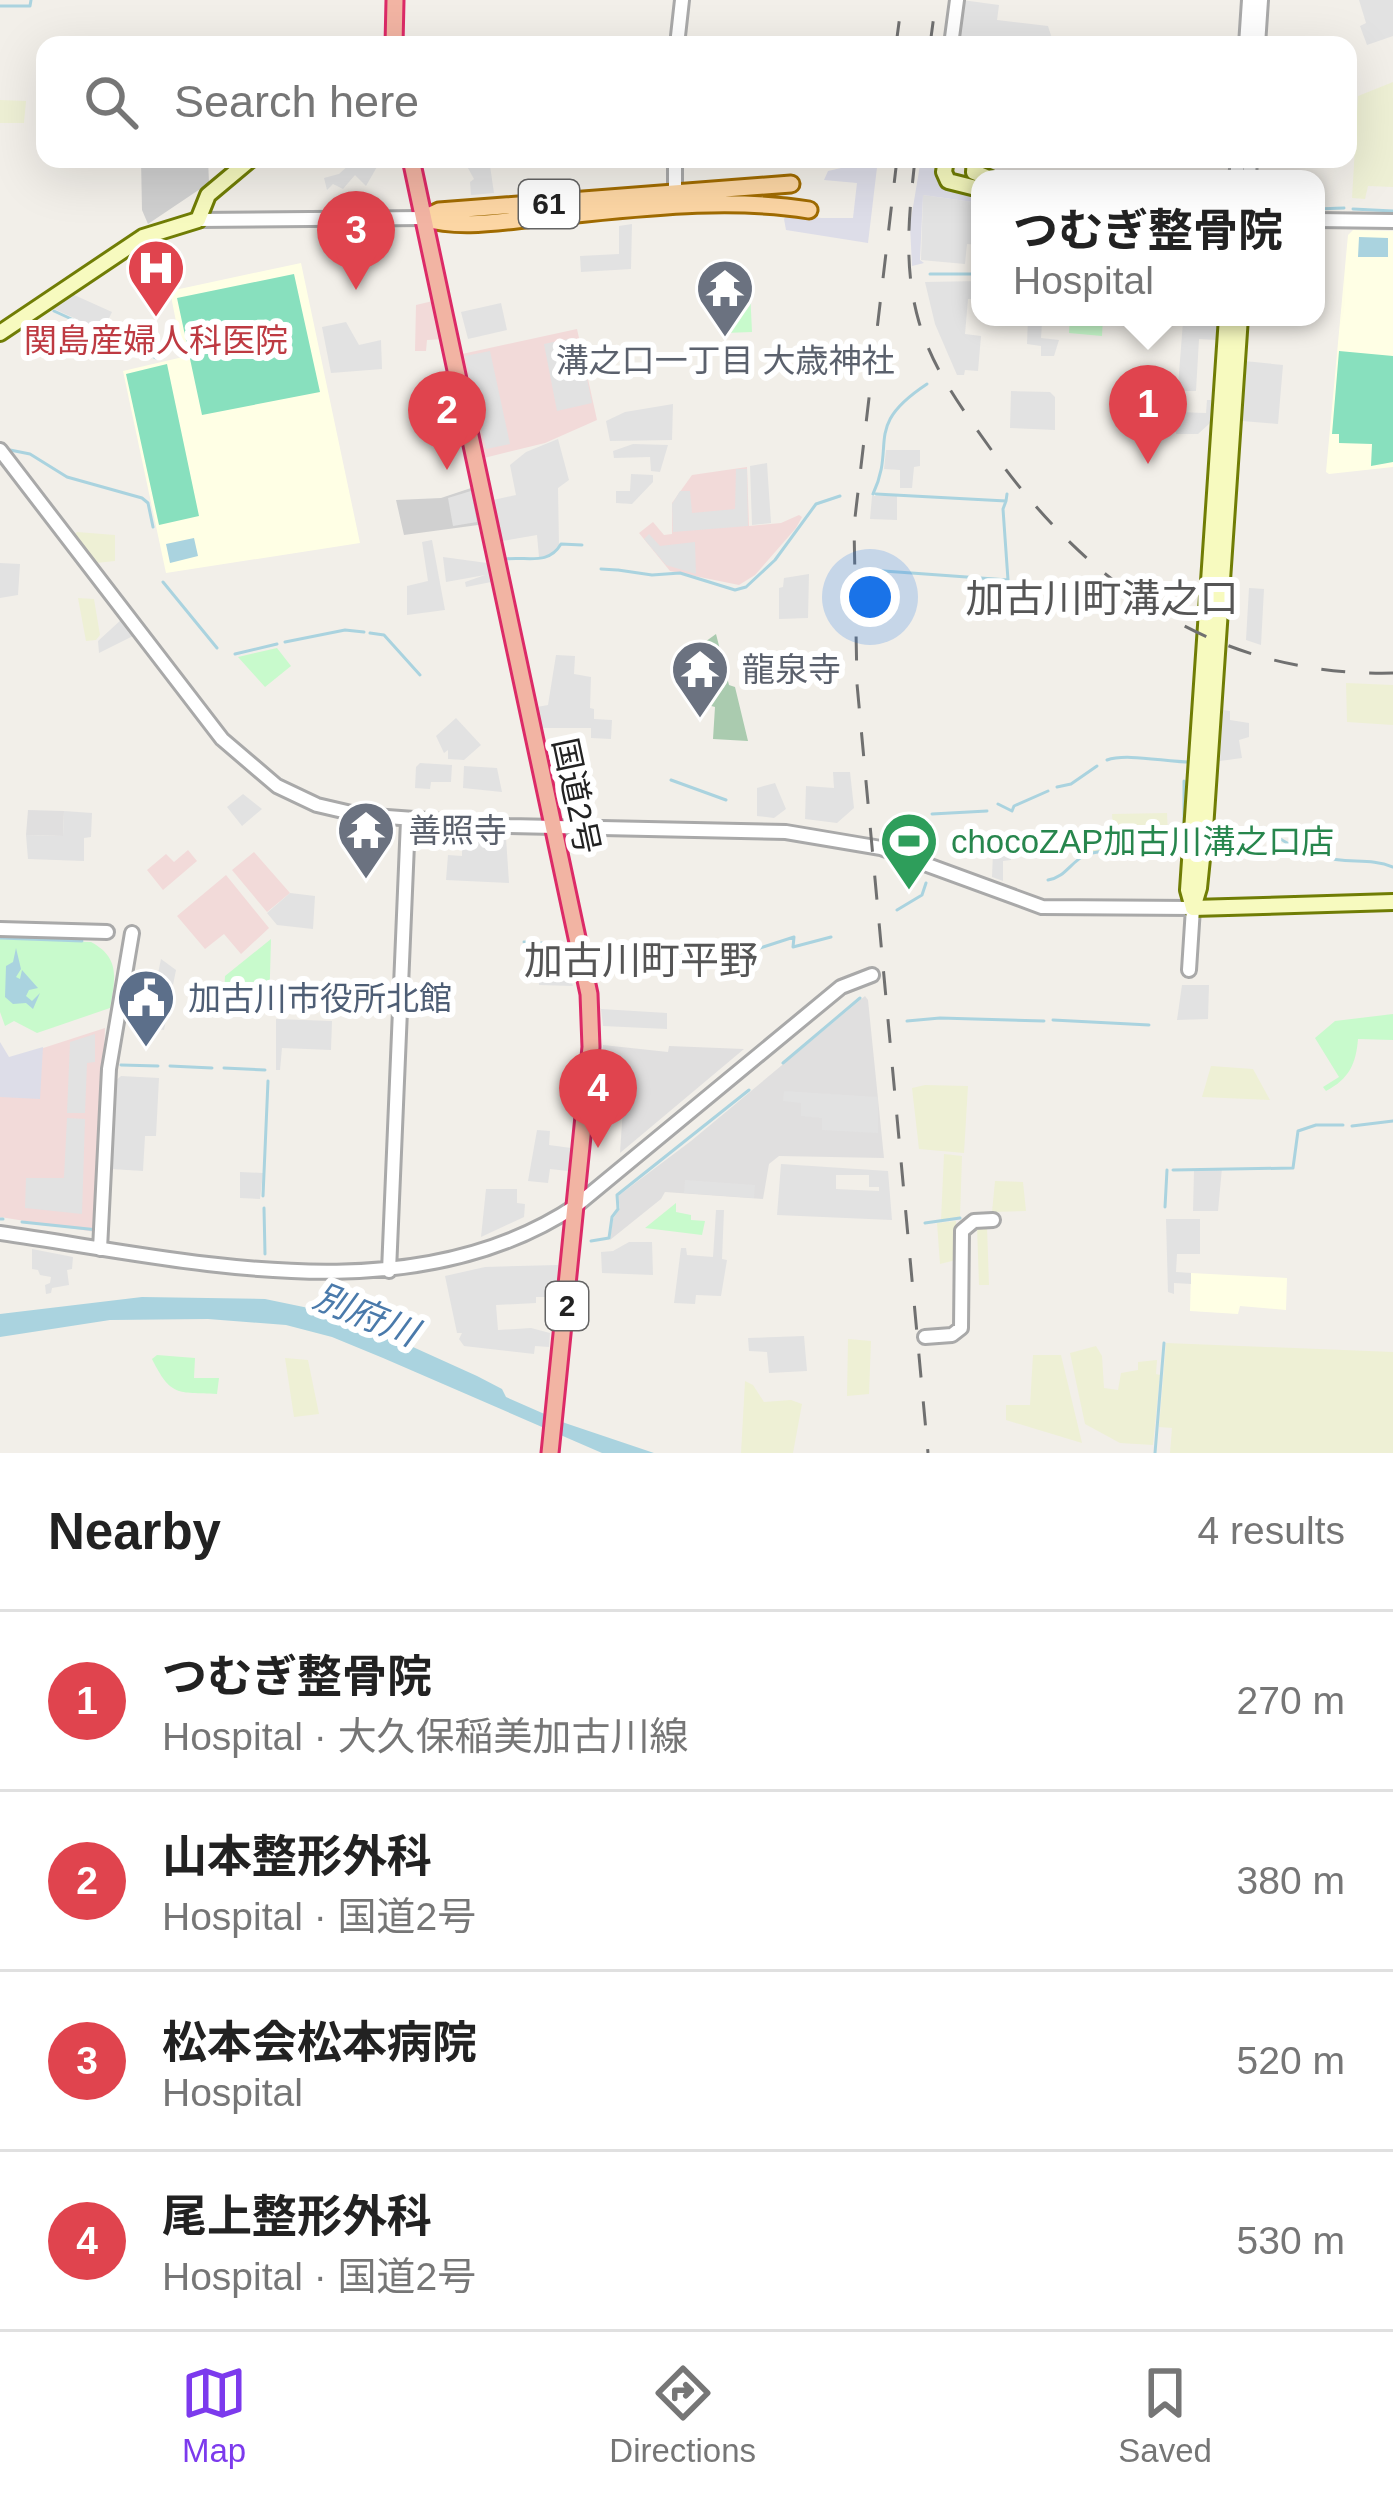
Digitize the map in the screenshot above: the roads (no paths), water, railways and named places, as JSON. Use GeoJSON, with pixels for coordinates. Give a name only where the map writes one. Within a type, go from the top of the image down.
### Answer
{"type":"FeatureCollection","features":[{"type":"Feature","properties":{"kind":"highway"},"geometry":{"type":"LineString","coordinates":[[393,36],[394,0]]}},
{"type":"Feature","properties":{"kind":"highway","name":"国道2号"},"geometry":{"type":"LineString","coordinates":[[413,168],[591,1016],[577,1205],[551,1445]]}},
{"type":"Feature","properties":{"kind":"main road"},"geometry":{"type":"LineString","coordinates":[[0,333],[143,237],[198,220],[208,195],[240,168]]}},
{"type":"Feature","properties":{"kind":"main road"},"geometry":{"type":"LineString","coordinates":[[945,168],[948,181],[971,187]]}},
{"type":"Feature","properties":{"kind":"main road","name":"61"},"geometry":{"type":"LineString","coordinates":[[675,201],[791,184]]}},
{"type":"Feature","properties":{"kind":"main road","name":"61"},"geometry":{"type":"LineString","coordinates":[[424,218],[439,211],[675,201],[758,203],[808,210]]}},
{"type":"Feature","properties":{"kind":"main road"},"geometry":{"type":"LineString","coordinates":[[1193,908],[1188,890],[1225,326]]}},
{"type":"Feature","properties":{"kind":"main road"},"geometry":{"type":"LineString","coordinates":[[1193,908],[1205,829],[1239,326]]}},
{"type":"Feature","properties":{"kind":"main road"},"geometry":{"type":"LineString","coordinates":[[1193,908],[1393,902]]}},
{"type":"Feature","properties":{"kind":"street"},"geometry":{"type":"LineString","coordinates":[[678,36],[682,0]]}},
{"type":"Feature","properties":{"kind":"street"},"geometry":{"type":"LineString","coordinates":[[952,36],[957,0]]}},
{"type":"Feature","properties":{"kind":"street"},"geometry":{"type":"LineString","coordinates":[[1247,36],[1250,0]]}},
{"type":"Feature","properties":{"kind":"street"},"geometry":{"type":"LineString","coordinates":[[1259,36],[1261,0]]}},
{"type":"Feature","properties":{"kind":"street"},"geometry":{"type":"LineString","coordinates":[[675,201],[676,168]]}},
{"type":"Feature","properties":{"kind":"street"},"geometry":{"type":"LineString","coordinates":[[198,220],[424,218]]}},
{"type":"Feature","properties":{"kind":"street"},"geometry":{"type":"LineString","coordinates":[[1325,220],[1393,221]]}},
{"type":"Feature","properties":{"kind":"street"},"geometry":{"type":"LineString","coordinates":[[0,450],[231,749],[277,786],[317,805],[408,820],[785,832],[881,848],[1042,907],[1193,908],[1189,970]]}},
{"type":"Feature","properties":{"kind":"street"},"geometry":{"type":"LineString","coordinates":[[389,1271],[408,820]]}},
{"type":"Feature","properties":{"kind":"street"},"geometry":{"type":"LineString","coordinates":[[0,929],[107,932]]}},
{"type":"Feature","properties":{"kind":"street"},"geometry":{"type":"LineString","coordinates":[[100,1249],[109,1069],[132,933]]}},
{"type":"Feature","properties":{"kind":"street"},"geometry":{"type":"LineString","coordinates":[[0,1233],[100,1249],[328,1273],[389,1271],[460,1257],[495,1246],[577,1205],[841,987],[872,974]]}},
{"type":"Feature","properties":{"kind":"street"},"geometry":{"type":"LineString","coordinates":[[926,1337],[952,1335],[962,1328],[962,1231],[974,1221],[993,1220]]}},
{"type":"Feature","properties":{"kind":"water"},"geometry":{"type":"Polygon","coordinates":[[[1359,237],[1388,238],[1388,257],[1358,257],[1359,237]]]}},
{"type":"Feature","properties":{"kind":"water"},"geometry":{"type":"Polygon","coordinates":[[[194,538],[198,556],[170,563],[166,544],[194,538]]]}},
{"type":"Feature","properties":{"kind":"water"},"geometry":{"type":"Polygon","coordinates":[[[16,948],[21,969],[16,977],[20,979],[22,970],[38,988],[26,996],[32,1001],[40,993],[33,1009],[5,997],[6,966],[13,962],[16,948]]]}},
{"type":"Feature","properties":{"kind":"water","name":"別府川"},"geometry":{"type":"Polygon","coordinates":[[[142,1297],[265,1299],[351,1319],[477,1376],[502,1389],[506,1397],[654,1453],[602,1453],[332,1337],[286,1325],[208,1319],[110,1320],[0,1337],[0,1314],[142,1297]]]}},
{"type":"Feature","properties":{"kind":"waterway"},"geometry":{"type":"LineString","coordinates":[[0,6],[30,6],[31,0]]}},
{"type":"Feature","properties":{"kind":"waterway"},"geometry":{"type":"LineString","coordinates":[[1325,209],[1344,208]]}},
{"type":"Feature","properties":{"kind":"waterway"},"geometry":{"type":"LineString","coordinates":[[1353,209],[1393,211]]}},
{"type":"Feature","properties":{"kind":"waterway"},"geometry":{"type":"LineString","coordinates":[[930,274],[971,274]]}},
{"type":"Feature","properties":{"kind":"waterway"},"geometry":{"type":"LineString","coordinates":[[54,311],[156,358]]}},
{"type":"Feature","properties":{"kind":"waterway"},"geometry":{"type":"LineString","coordinates":[[873,494],[888,424],[907,399],[927,384]]}},
{"type":"Feature","properties":{"kind":"waterway"},"geometry":{"type":"LineString","coordinates":[[10,450],[30,454],[67,477],[142,498],[148,503],[153,527]]}},
{"type":"Feature","properties":{"kind":"waterway"},"geometry":{"type":"LineString","coordinates":[[876,494],[1006,501],[1007,494]]}},
{"type":"Feature","properties":{"kind":"waterway"},"geometry":{"type":"LineString","coordinates":[[618,570],[680,573],[735,590],[746,587],[775,560],[816,504],[840,496]]}},
{"type":"Feature","properties":{"kind":"waterway"},"geometry":{"type":"LineString","coordinates":[[870,570],[1008,580],[1006,501]]}},
{"type":"Feature","properties":{"kind":"waterway"},"geometry":{"type":"LineString","coordinates":[[505,559],[543,558],[561,544],[582,545]]}},
{"type":"Feature","properties":{"kind":"waterway"},"geometry":{"type":"LineString","coordinates":[[601,569],[617,570]]}},
{"type":"Feature","properties":{"kind":"waterway"},"geometry":{"type":"LineString","coordinates":[[163,582],[217,648]]}},
{"type":"Feature","properties":{"kind":"waterway"},"geometry":{"type":"LineString","coordinates":[[285,642],[345,630],[364,632]]}},
{"type":"Feature","properties":{"kind":"waterway"},"geometry":{"type":"LineString","coordinates":[[370,633],[384,635],[420,675]]}},
{"type":"Feature","properties":{"kind":"waterway"},"geometry":{"type":"LineString","coordinates":[[235,654],[277,644]]}},
{"type":"Feature","properties":{"kind":"waterway"},"geometry":{"type":"LineString","coordinates":[[1107,760],[1189,762]]}},
{"type":"Feature","properties":{"kind":"waterway"},"geometry":{"type":"LineString","coordinates":[[1057,787],[1071,784],[1097,766]]}},
{"type":"Feature","properties":{"kind":"waterway"},"geometry":{"type":"LineString","coordinates":[[671,780],[726,800]]}},
{"type":"Feature","properties":{"kind":"waterway"},"geometry":{"type":"LineString","coordinates":[[1184,781],[1184,830]]}},
{"type":"Feature","properties":{"kind":"waterway"},"geometry":{"type":"LineString","coordinates":[[998,804],[1012,811],[1048,791]]}},
{"type":"Feature","properties":{"kind":"waterway"},"geometry":{"type":"LineString","coordinates":[[932,814],[987,811]]}},
{"type":"Feature","properties":{"kind":"waterway"},"geometry":{"type":"LineString","coordinates":[[1214,832],[1261,832],[1312,853]]}},
{"type":"Feature","properties":{"kind":"waterway"},"geometry":{"type":"LineString","coordinates":[[1048,880],[1087,854],[1178,837]]}},
{"type":"Feature","properties":{"kind":"waterway"},"geometry":{"type":"LineString","coordinates":[[1321,856],[1393,867]]}},
{"type":"Feature","properties":{"kind":"waterway"},"geometry":{"type":"LineString","coordinates":[[897,910],[922,895],[926,883]]}},
{"type":"Feature","properties":{"kind":"waterway"},"geometry":{"type":"LineString","coordinates":[[588,950],[684,953],[723,948],[745,953],[794,937],[793,947],[831,937]]}},
{"type":"Feature","properties":{"kind":"waterway"},"geometry":{"type":"LineString","coordinates":[[0,938],[82,941]]}},
{"type":"Feature","properties":{"kind":"waterway"},"geometry":{"type":"LineString","coordinates":[[524,942],[572,945]]}},
{"type":"Feature","properties":{"kind":"waterway"},"geometry":{"type":"LineString","coordinates":[[783,1063],[860,998]]}},
{"type":"Feature","properties":{"kind":"waterway"},"geometry":{"type":"LineString","coordinates":[[1053,1020],[1149,1025]]}},
{"type":"Feature","properties":{"kind":"waterway"},"geometry":{"type":"LineString","coordinates":[[907,1021],[1044,1021]]}},
{"type":"Feature","properties":{"kind":"waterway"},"geometry":{"type":"LineString","coordinates":[[121,1065],[158,1066]]}},
{"type":"Feature","properties":{"kind":"waterway"},"geometry":{"type":"LineString","coordinates":[[170,1066],[212,1068]]}},
{"type":"Feature","properties":{"kind":"waterway"},"geometry":{"type":"LineString","coordinates":[[224,1068],[265,1070]]}},
{"type":"Feature","properties":{"kind":"waterway"},"geometry":{"type":"LineString","coordinates":[[263,1196],[268,1081]]}},
{"type":"Feature","properties":{"kind":"waterway"},"geometry":{"type":"LineString","coordinates":[[591,1241],[609,1238],[617,1195],[749,1090]]}},
{"type":"Feature","properties":{"kind":"waterway"},"geometry":{"type":"LineString","coordinates":[[1352,1126],[1393,1121]]}},
{"type":"Feature","properties":{"kind":"waterway"},"geometry":{"type":"LineString","coordinates":[[1173,1170],[1293,1168],[1298,1131],[1343,1125]]}},
{"type":"Feature","properties":{"kind":"waterway"},"geometry":{"type":"LineString","coordinates":[[1165,1207],[1167,1170]]}},
{"type":"Feature","properties":{"kind":"waterway"},"geometry":{"type":"LineString","coordinates":[[264,1208],[265,1254]]}},
{"type":"Feature","properties":{"kind":"waterway"},"geometry":{"type":"LineString","coordinates":[[925,1223],[960,1218]]}},
{"type":"Feature","properties":{"kind":"waterway"},"geometry":{"type":"LineString","coordinates":[[22,1222],[98,1230]]}},
{"type":"Feature","properties":{"kind":"waterway"},"geometry":{"type":"LineString","coordinates":[[1155,1453],[1164,1343]]}},
{"type":"Feature","properties":{"kind":"railway"},"geometry":{"type":"LineString","coordinates":[[897,36],[902,0]]}},
{"type":"Feature","properties":{"kind":"railway"},"geometry":{"type":"LineString","coordinates":[[931,36],[936,0]]}},
{"type":"Feature","properties":{"kind":"railway"},"geometry":{"type":"LineString","coordinates":[[896,168],[854,526],[857,684],[928,1453]]}},
{"type":"Feature","properties":{"kind":"railway"},"geometry":{"type":"LineString","coordinates":[[914,168],[909,261],[925,340],[949,388],[990,448],[1070,542],[1162,614],[1214,640],[1270,659],[1329,670],[1393,673]]}},
{"type":"Feature","properties":{"kind":"place","name":"松本会松本病院"},"geometry":{"type":"Point","coordinates":[356,290]}},
{"type":"Feature","properties":{"kind":"place","name":"関島産婦人科医院"},"geometry":{"type":"Point","coordinates":[156,319]}},
{"type":"Feature","properties":{"kind":"place","name":"溝之口一丁目 大歳神社"},"geometry":{"type":"Point","coordinates":[725,339]}},
{"type":"Feature","properties":{"kind":"place","name":"つむぎ整骨院"},"geometry":{"type":"Point","coordinates":[1148,464]}},
{"type":"Feature","properties":{"kind":"place","name":"山本整形外科"},"geometry":{"type":"Point","coordinates":[447,470]}},
{"type":"Feature","properties":{"kind":"place","name":"龍泉寺"},"geometry":{"type":"Point","coordinates":[700,720]}},
{"type":"Feature","properties":{"kind":"place","name":"善照寺"},"geometry":{"type":"Point","coordinates":[366,881]}},
{"type":"Feature","properties":{"kind":"place","name":"chocoZAP加古川溝之口店"},"geometry":{"type":"Point","coordinates":[909,892]}},
{"type":"Feature","properties":{"kind":"place","name":"加古川市役所北館"},"geometry":{"type":"Point","coordinates":[146,1049]}},
{"type":"Feature","properties":{"kind":"place","name":"尾上整形外科"},"geometry":{"type":"Point","coordinates":[598,1148]}},
{"type":"Feature","properties":{"kind":"district","name":"加古川町溝之口"},"geometry":{"type":"Point","coordinates":[1102,598]}},
{"type":"Feature","properties":{"kind":"district","name":"加古川町平野"},"geometry":{"type":"Point","coordinates":[641,960]}}]}
